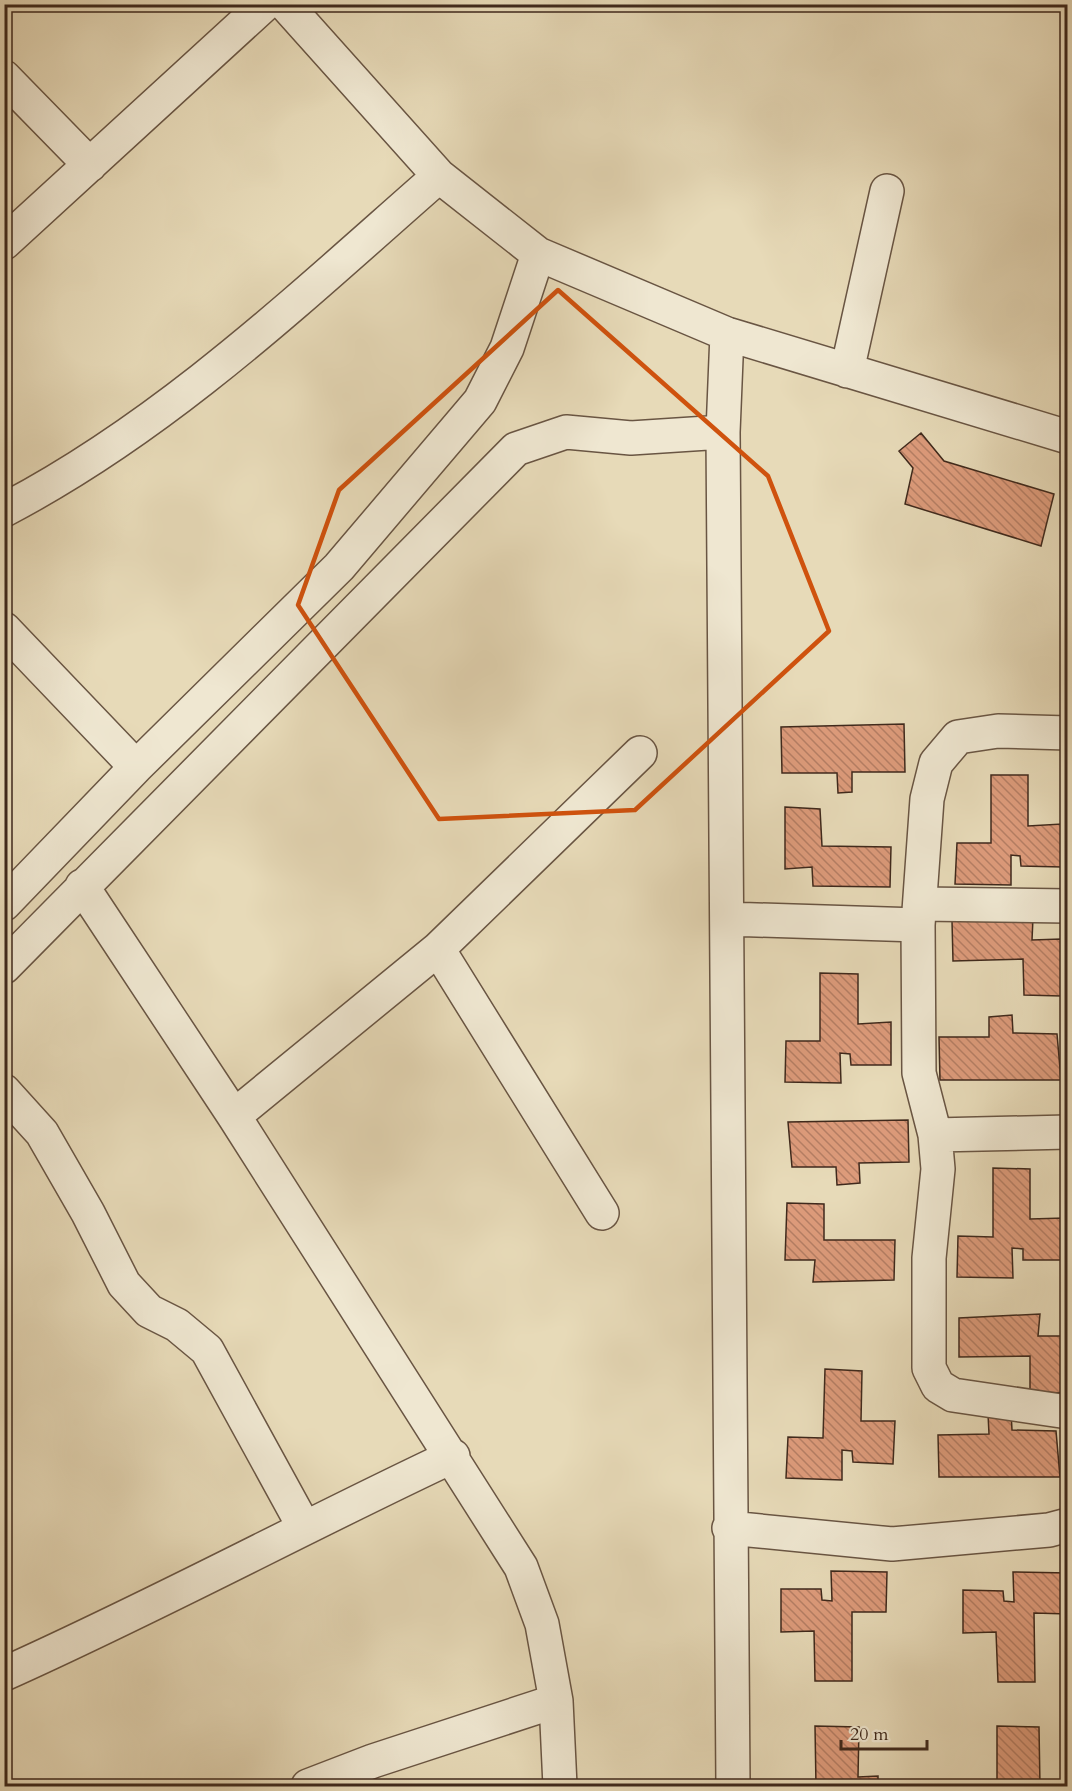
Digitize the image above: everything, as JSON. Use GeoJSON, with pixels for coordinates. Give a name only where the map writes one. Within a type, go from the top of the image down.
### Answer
{"type":"FeatureCollection","features":[{"type":"Feature","properties":{"kind":"street"},"geometry":{"type":"LineString","coordinates":[[4,243],[265,4]]}},
{"type":"Feature","properties":{"kind":"street"},"geometry":{"type":"LineString","coordinates":[[285,4],[439,176],[538,254],[727,334],[1068,437]]}},
{"type":"Feature","properties":{"kind":"street"},"geometry":{"type":"LineString","coordinates":[[4,77],[90,165]]}},
{"type":"Feature","properties":{"kind":"street"},"geometry":{"type":"LineString","coordinates":[[4,510],[63,479],[165,407],[257,335],[439,176]]}},
{"type":"Feature","properties":{"kind":"street"},"geometry":{"type":"LineString","coordinates":[[847,371],[887,191]]}},
{"type":"Feature","properties":{"kind":"street"},"geometry":{"type":"LineString","coordinates":[[4,904],[136,767],[339,567],[480,401],[507,348],[538,254]]}},
{"type":"Feature","properties":{"kind":"street"},"geometry":{"type":"LineString","coordinates":[[727,334],[723,432],[728,919],[729,1528],[733,1786]]}},
{"type":"Feature","properties":{"kind":"street"},"geometry":{"type":"LineString","coordinates":[[10,951],[82,886],[516,449],[566,432],[631,438],[723,432]]}},
{"type":"Feature","properties":{"kind":"street"},"geometry":{"type":"LineString","coordinates":[[4,629],[136,767]]}},
{"type":"Feature","properties":{"kind":"street"},"geometry":{"type":"LineString","coordinates":[[1068,733],[998,731],[958,737],[936,763],[927,799],[919,914],[920,1073],[935,1135],[938,1169],[929,1258],[929,1368],[938,1386],[953,1395],[1068,1412]]}},
{"type":"Feature","properties":{"kind":"street"},"geometry":{"type":"LineString","coordinates":[[234,1116],[438,949],[640,753]]}},
{"type":"Feature","properties":{"kind":"street"},"geometry":{"type":"LineString","coordinates":[[82,886],[234,1116],[453,1456],[521,1568],[542,1624],[556,1701],[560,1786]]}},
{"type":"Feature","properties":{"kind":"street"},"geometry":{"type":"LineString","coordinates":[[728,919],[919,914],[1068,906]]}},
{"type":"Feature","properties":{"kind":"street"},"geometry":{"type":"LineString","coordinates":[[438,949],[602,1213]]}},
{"type":"Feature","properties":{"kind":"street"},"geometry":{"type":"LineString","coordinates":[[4,1091],[42,1133],[88,1213],[124,1284],[149,1311],[177,1325],[207,1350],[304,1527]]}},
{"type":"Feature","properties":{"kind":"street"},"geometry":{"type":"LineString","coordinates":[[935,1135],[1068,1132]]}},
{"type":"Feature","properties":{"kind":"street"},"geometry":{"type":"LineString","coordinates":[[4,1674],[112,1626],[304,1527],[453,1456]]}},
{"type":"Feature","properties":{"kind":"street"},"geometry":{"type":"LineString","coordinates":[[729,1528],[892,1544],[1049,1530],[1068,1525]]}},
{"type":"Feature","properties":{"kind":"street"},"geometry":{"type":"LineString","coordinates":[[308,1786],[373,1761],[556,1701]]}},
{"type":"Feature","properties":{"kind":"highlighted area"},"geometry":{"type":"Polygon","coordinates":[[[558,290],[768,476],[829,631],[635,810],[439,819],[298,605],[339,490],[558,290]]]}},
{"type":"Feature","properties":{"kind":"building"},"geometry":{"type":"Polygon","coordinates":[[[921,433],[944,461],[1054,494],[1041,546],[905,504],[913,468],[899,451],[921,433]]]}},
{"type":"Feature","properties":{"kind":"building"},"geometry":{"type":"Polygon","coordinates":[[[904,724],[905,772],[852,772],[852,792],[838,793],[837,773],[782,773],[781,727],[904,724]]]}},
{"type":"Feature","properties":{"kind":"building"},"geometry":{"type":"Polygon","coordinates":[[[991,775],[1028,775],[1028,826],[1062,824],[1062,867],[1021,866],[1020,856],[1011,855],[1011,885],[955,884],[957,843],[991,843],[991,775]]]}},
{"type":"Feature","properties":{"kind":"building"},"geometry":{"type":"Polygon","coordinates":[[[785,807],[820,809],[822,846],[891,847],[890,887],[813,886],[812,867],[785,869],[785,807]]]}},
{"type":"Feature","properties":{"kind":"building"},"geometry":{"type":"Polygon","coordinates":[[[1033,918],[1032,940],[1061,939],[1061,996],[1024,995],[1023,959],[953,961],[952,921],[1033,918]]]}},
{"type":"Feature","properties":{"kind":"building"},"geometry":{"type":"Polygon","coordinates":[[[820,973],[858,974],[858,1024],[891,1022],[891,1065],[851,1065],[850,1054],[840,1053],[841,1083],[785,1082],[786,1041],[820,1041],[820,973]]]}},
{"type":"Feature","properties":{"kind":"building"},"geometry":{"type":"Polygon","coordinates":[[[1012,1015],[1013,1033],[1057,1034],[1061,1080],[940,1080],[939,1037],[989,1037],[989,1017],[1012,1015]]]}},
{"type":"Feature","properties":{"kind":"building"},"geometry":{"type":"Polygon","coordinates":[[[908,1120],[909,1162],[859,1163],[860,1183],[837,1185],[836,1167],[792,1167],[788,1122],[908,1120]]]}},
{"type":"Feature","properties":{"kind":"building"},"geometry":{"type":"Polygon","coordinates":[[[993,1168],[1030,1169],[1030,1219],[1064,1218],[1063,1260],[1023,1260],[1023,1249],[1012,1248],[1013,1278],[957,1277],[958,1236],[993,1237],[993,1168]]]}},
{"type":"Feature","properties":{"kind":"building"},"geometry":{"type":"Polygon","coordinates":[[[787,1203],[824,1204],[824,1240],[895,1240],[894,1280],[813,1282],[815,1260],[785,1260],[787,1203]]]}},
{"type":"Feature","properties":{"kind":"building"},"geometry":{"type":"Polygon","coordinates":[[[1040,1314],[1038,1336],[1068,1336],[1068,1393],[1030,1392],[1030,1356],[959,1357],[959,1318],[1040,1314]]]}},
{"type":"Feature","properties":{"kind":"building"},"geometry":{"type":"Polygon","coordinates":[[[825,1369],[862,1371],[861,1421],[895,1421],[893,1464],[853,1462],[852,1451],[842,1450],[842,1480],[786,1478],[788,1437],[823,1438],[825,1369]]]}},
{"type":"Feature","properties":{"kind":"building"},"geometry":{"type":"Polygon","coordinates":[[[1011,1412],[1012,1430],[1056,1431],[1060,1477],[939,1477],[938,1435],[989,1434],[988,1414],[1011,1412]]]}},
{"type":"Feature","properties":{"kind":"building"},"geometry":{"type":"Polygon","coordinates":[[[831,1571],[887,1572],[886,1612],[852,1612],[852,1681],[815,1681],[814,1631],[781,1632],[781,1589],[821,1589],[822,1600],[832,1601],[831,1571]]]}},
{"type":"Feature","properties":{"kind":"building"},"geometry":{"type":"Polygon","coordinates":[[[1013,1572],[1068,1573],[1068,1614],[1034,1613],[1035,1682],[998,1682],[996,1632],[963,1633],[963,1590],[1003,1591],[1004,1601],[1014,1602],[1013,1572]]]}},
{"type":"Feature","properties":{"kind":"building"},"geometry":{"type":"Polygon","coordinates":[[[815,1726],[859,1727],[858,1777],[878,1776],[878,1786],[816,1786],[815,1726]]]}},
{"type":"Feature","properties":{"kind":"building"},"geometry":{"type":"Polygon","coordinates":[[[997,1726],[1039,1727],[1040,1786],[977,1786],[977,1781],[997,1782],[997,1726]]]}}]}
